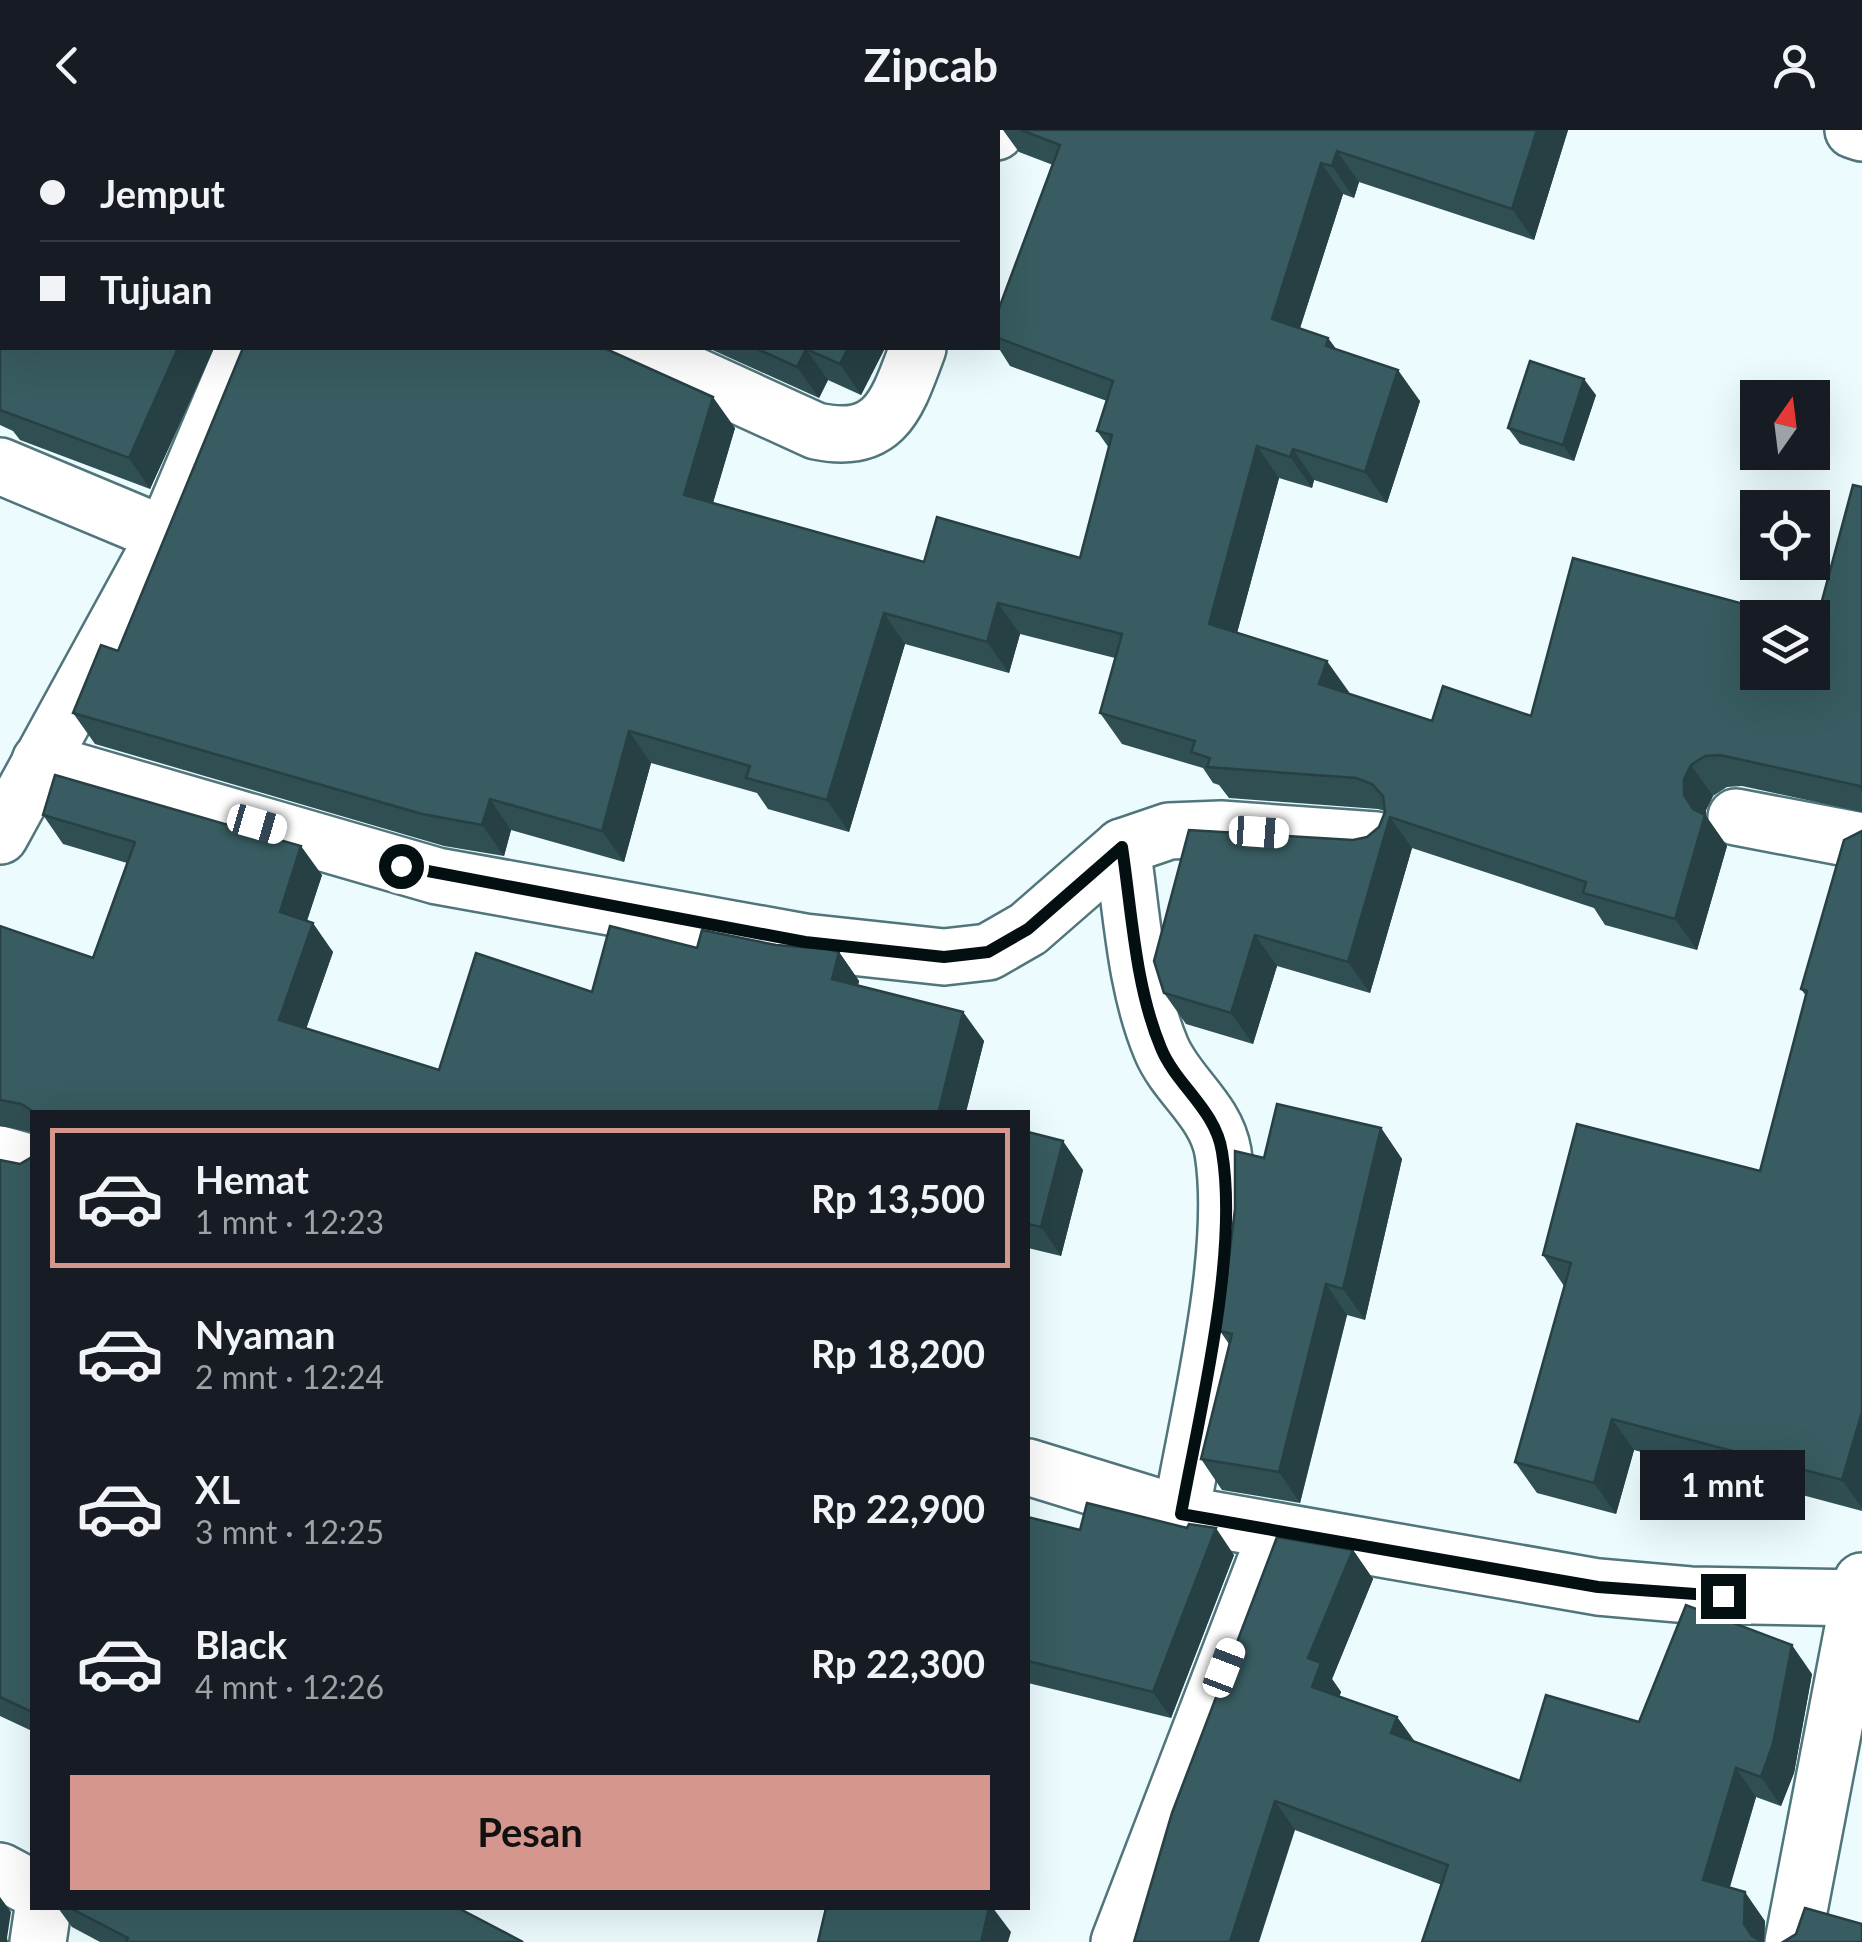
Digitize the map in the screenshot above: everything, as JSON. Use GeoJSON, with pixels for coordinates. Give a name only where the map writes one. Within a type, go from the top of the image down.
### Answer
{"type":"FeatureCollection","features":[{"type":"Feature","properties":{"kind":"street"},"geometry":{"type":"LineString","coordinates":[[1853,130],[1862,133]]}},
{"type":"Feature","properties":{"kind":"street"},"geometry":{"type":"LineString","coordinates":[[0,836],[165,536],[243,350]]}},
{"type":"Feature","properties":{"kind":"street"},"geometry":{"type":"LineString","coordinates":[[638,350],[816,432],[842,437],[863,433],[881,422],[900,398],[917,350]]}},
{"type":"Feature","properties":{"kind":"street"},"geometry":{"type":"LineString","coordinates":[[0,466],[165,536]]}},
{"type":"Feature","properties":{"kind":"street"},"geometry":{"type":"LineString","coordinates":[[40,760],[437,876],[805,942],[944,957],[988,952],[1028,929],[1122,847],[1169,831],[1220,829],[1376,840]]}},
{"type":"Feature","properties":{"kind":"street"},"geometry":{"type":"LineString","coordinates":[[1736,816],[1862,841]]}},
{"type":"Feature","properties":{"kind":"street"},"geometry":{"type":"LineString","coordinates":[[1122,847],[1147,1008],[1162,1053],[1199,1100],[1222,1148],[1225,1202],[1218,1302],[1181,1514]]}},
{"type":"Feature","properties":{"kind":"street"},"geometry":{"type":"LineString","coordinates":[[0,1154],[30,1163]]}},
{"type":"Feature","properties":{"kind":"street"},"geometry":{"type":"LineString","coordinates":[[1030,1468],[1181,1514],[1598,1587],[1690,1595],[1861,1592],[1794,1942]]}},
{"type":"Feature","properties":{"kind":"street"},"geometry":{"type":"LineString","coordinates":[[1119,1942],[1277,1531]]}},
{"type":"Feature","properties":{"kind":"street"},"geometry":{"type":"LineString","coordinates":[[32,1910],[38,1942]]}},
{"type":"Feature","properties":{"kind":"building"},"geometry":{"type":"Polygon","coordinates":[[[1021,130],[1537,130],[1512,209],[1337,151],[1332,166],[1321,163],[1272,319],[1328,338],[1326,346],[1398,370],[1365,472],[1293,449],[1290,457],[1257,446],[1209,624],[1327,661],[1319,684],[1432,721],[1443,686],[1531,716],[1573,558],[1740,603],[1740,690],[1830,690],[1830,600],[1822,600],[1853,485],[1862,487],[1862,789],[1720,755],[1705,756],[1691,765],[1684,779],[1684,795],[1693,809],[1705,815],[1675,919],[1583,893],[1586,882],[1390,817],[1348,962],[1255,935],[1231,1013],[1164,993],[1154,961],[1189,830],[1353,840],[1367,837],[1379,827],[1385,812],[1383,796],[1372,784],[1356,778],[1207,767],[1210,758],[1191,752],[1195,741],[1100,713],[1122,634],[998,603],[987,642],[884,613],[827,800],[746,778],[750,766],[629,731],[602,831],[490,799],[482,825],[422,814],[73,713],[101,645],[118,651],[242,350],[608,350],[713,397],[684,495],[924,562],[937,517],[1080,558],[1112,435],[1097,431],[1113,381],[1000,339],[1000,306],[1060,145],[1021,130]]]}},
{"type":"Feature","properties":{"kind":"building"},"geometry":{"type":"Polygon","coordinates":[[[0,350],[177,350],[129,458],[0,410],[0,350]]]}},
{"type":"Feature","properties":{"kind":"building"},"geometry":{"type":"Polygon","coordinates":[[[759,350],[806,350],[797,367],[759,350]]]}},
{"type":"Feature","properties":{"kind":"building"},"geometry":{"type":"Polygon","coordinates":[[[808,350],[847,350],[840,364],[808,350]]]}},
{"type":"Feature","properties":{"kind":"building"},"geometry":{"type":"Polygon","coordinates":[[[1530,361],[1584,379],[1563,445],[1508,428],[1530,361]]]}},
{"type":"Feature","properties":{"kind":"building"},"geometry":{"type":"Polygon","coordinates":[[[55,775],[301,846],[280,912],[313,923],[279,1020],[439,1070],[476,953],[592,992],[610,926],[697,948],[702,930],[776,945],[839,952],[832,979],[963,1012],[939,1110],[31,1110],[0,1100],[0,926],[93,958],[135,842],[43,815],[55,775]]]}},
{"type":"Feature","properties":{"kind":"building"},"geometry":{"type":"Polygon","coordinates":[[[1862,831],[1862,1412],[1842,1480],[1612,1419],[1594,1483],[1515,1462],[1571,1263],[1543,1255],[1577,1124],[1760,1171],[1807,991],[1801,989],[1844,840],[1862,831]]]}},
{"type":"Feature","properties":{"kind":"building"},"geometry":{"type":"Polygon","coordinates":[[[1277,1104],[1381,1128],[1343,1289],[1326,1284],[1279,1472],[1201,1459],[1232,1334],[1220,1331],[1235,1209],[1235,1151],[1264,1158],[1277,1104]]]}},
{"type":"Feature","properties":{"kind":"building"},"geometry":{"type":"Polygon","coordinates":[[[1030,1133],[1063,1141],[1041,1227],[1030,1224],[1030,1133]]]}},
{"type":"Feature","properties":{"kind":"building"},"geometry":{"type":"Polygon","coordinates":[[[30,1158],[30,1711],[0,1697],[0,1160],[20,1164],[30,1158]]]}},
{"type":"Feature","properties":{"kind":"building"},"geometry":{"type":"Polygon","coordinates":[[[1087,1503],[1187,1528],[1189,1524],[1216,1528],[1153,1692],[1030,1661],[1030,1518],[1080,1530],[1087,1503]]]}},
{"type":"Feature","properties":{"kind":"building"},"geometry":{"type":"Polygon","coordinates":[[[1277,1537],[1353,1550],[1308,1658],[1321,1663],[1312,1687],[1397,1717],[1391,1733],[1520,1781],[1546,1695],[1639,1722],[1686,1605],[1792,1645],[1773,1744],[1761,1777],[1736,1768],[1703,1880],[1745,1892],[1744,1924],[1752,1936],[1763,1942],[1422,1942],[1448,1865],[1275,1801],[1230,1942],[1134,1942],[1172,1813],[1277,1537]]]}},
{"type":"Feature","properties":{"kind":"building"},"geometry":{"type":"Polygon","coordinates":[[[1805,1908],[1862,1924],[1862,1942],[1783,1942],[1796,1934],[1805,1908]]]}},
{"type":"Feature","properties":{"kind":"building"},"geometry":{"type":"Polygon","coordinates":[[[74,1910],[462,1910],[523,1942],[126,1942],[128,1938],[74,1910]]]}},
{"type":"Feature","properties":{"kind":"building"},"geometry":{"type":"Polygon","coordinates":[[[826,1910],[989,1910],[981,1942],[818,1942],[826,1910]]]}},
{"type":"Feature","properties":{"kind":"route"},"geometry":{"type":"LineString","coordinates":[[401,866],[437,876],[805,942],[944,957],[988,952],[1028,929],[1122,847],[1147,1008],[1162,1053],[1199,1100],[1222,1148],[1225,1202],[1218,1302],[1181,1514],[1598,1587],[1723,1596]]}}]}
